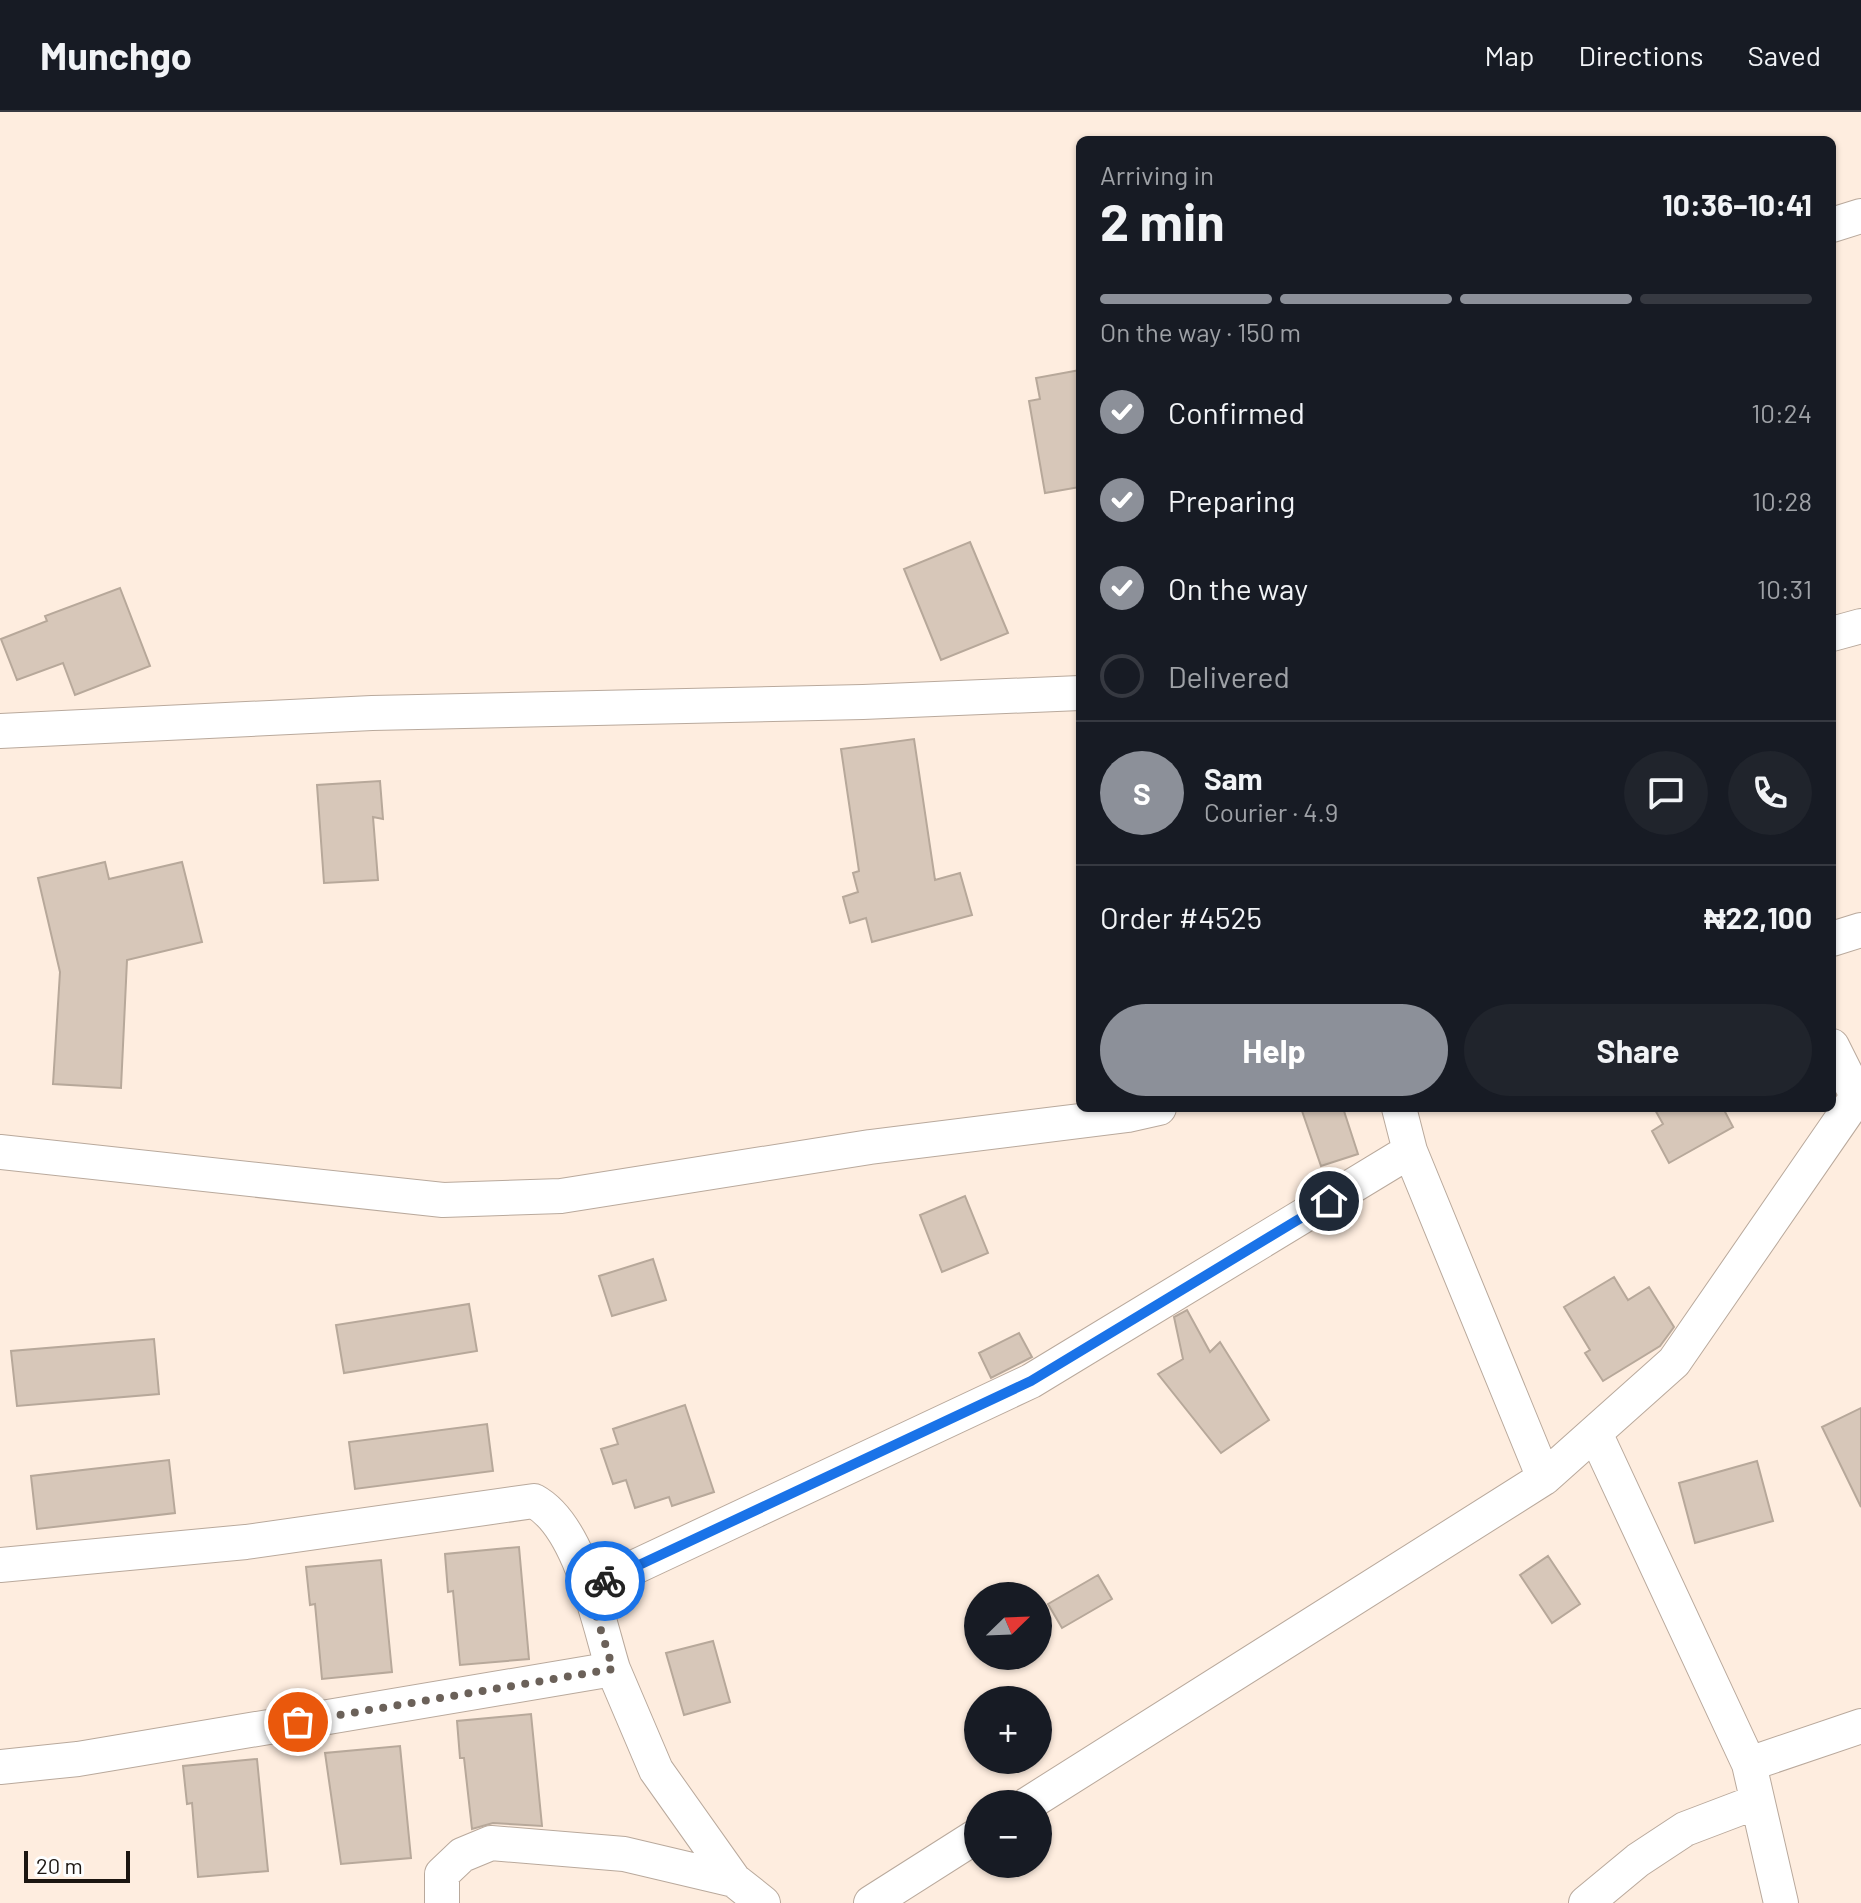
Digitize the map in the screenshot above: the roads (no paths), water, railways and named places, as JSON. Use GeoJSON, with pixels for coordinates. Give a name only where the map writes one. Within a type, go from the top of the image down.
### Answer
{"type":"FeatureCollection","features":[{"type":"Feature","properties":{"kind":"street"},"geometry":{"type":"LineString","coordinates":[[1836,224],[1861,216]]}},
{"type":"Feature","properties":{"kind":"street"},"geometry":{"type":"LineString","coordinates":[[1836,633],[1861,626]]}},
{"type":"Feature","properties":{"kind":"street"},"geometry":{"type":"LineString","coordinates":[[0,731],[372,713],[863,702],[1076,693]]}},
{"type":"Feature","properties":{"kind":"street"},"geometry":{"type":"LineString","coordinates":[[1836,938],[1861,930]]}},
{"type":"Feature","properties":{"kind":"street"},"geometry":{"type":"LineString","coordinates":[[1050,1790],[1544,1478],[1674,1362],[1859,1100],[1836,1054]]}},
{"type":"Feature","properties":{"kind":"street"},"geometry":{"type":"LineString","coordinates":[[0,1152],[443,1200],[561,1196],[870,1147],[1141,1112]]}},
{"type":"Feature","properties":{"kind":"street"},"geometry":{"type":"LineString","coordinates":[[1400,1112],[1410,1151],[1544,1478]]}},
{"type":"Feature","properties":{"kind":"street"},"geometry":{"type":"LineString","coordinates":[[588,1589],[1031,1381],[1410,1151]]}},
{"type":"Feature","properties":{"kind":"street"},"geometry":{"type":"LineString","coordinates":[[1595,1433],[1749,1764],[1781,1903]]}},
{"type":"Feature","properties":{"kind":"street"},"geometry":{"type":"LineString","coordinates":[[0,1565],[246,1542],[534,1501],[549,1509],[561,1524],[588,1589],[613,1669],[656,1770],[734,1880],[763,1903]]}},
{"type":"Feature","properties":{"kind":"street"},"geometry":{"type":"LineString","coordinates":[[0,1767],[78,1759],[613,1669]]}},
{"type":"Feature","properties":{"kind":"street"},"geometry":{"type":"LineString","coordinates":[[1749,1764],[1861,1726]]}},
{"type":"Feature","properties":{"kind":"street"},"geometry":{"type":"LineString","coordinates":[[1586,1903],[1638,1860],[1685,1829],[1756,1802]]}},
{"type":"Feature","properties":{"kind":"street"},"geometry":{"type":"LineString","coordinates":[[442,1903],[442,1874],[462,1855],[491,1843],[624,1854],[734,1880]]}},
{"type":"Feature","properties":{"kind":"street"},"geometry":{"type":"LineString","coordinates":[[871,1903],[964,1844]]}}]}
